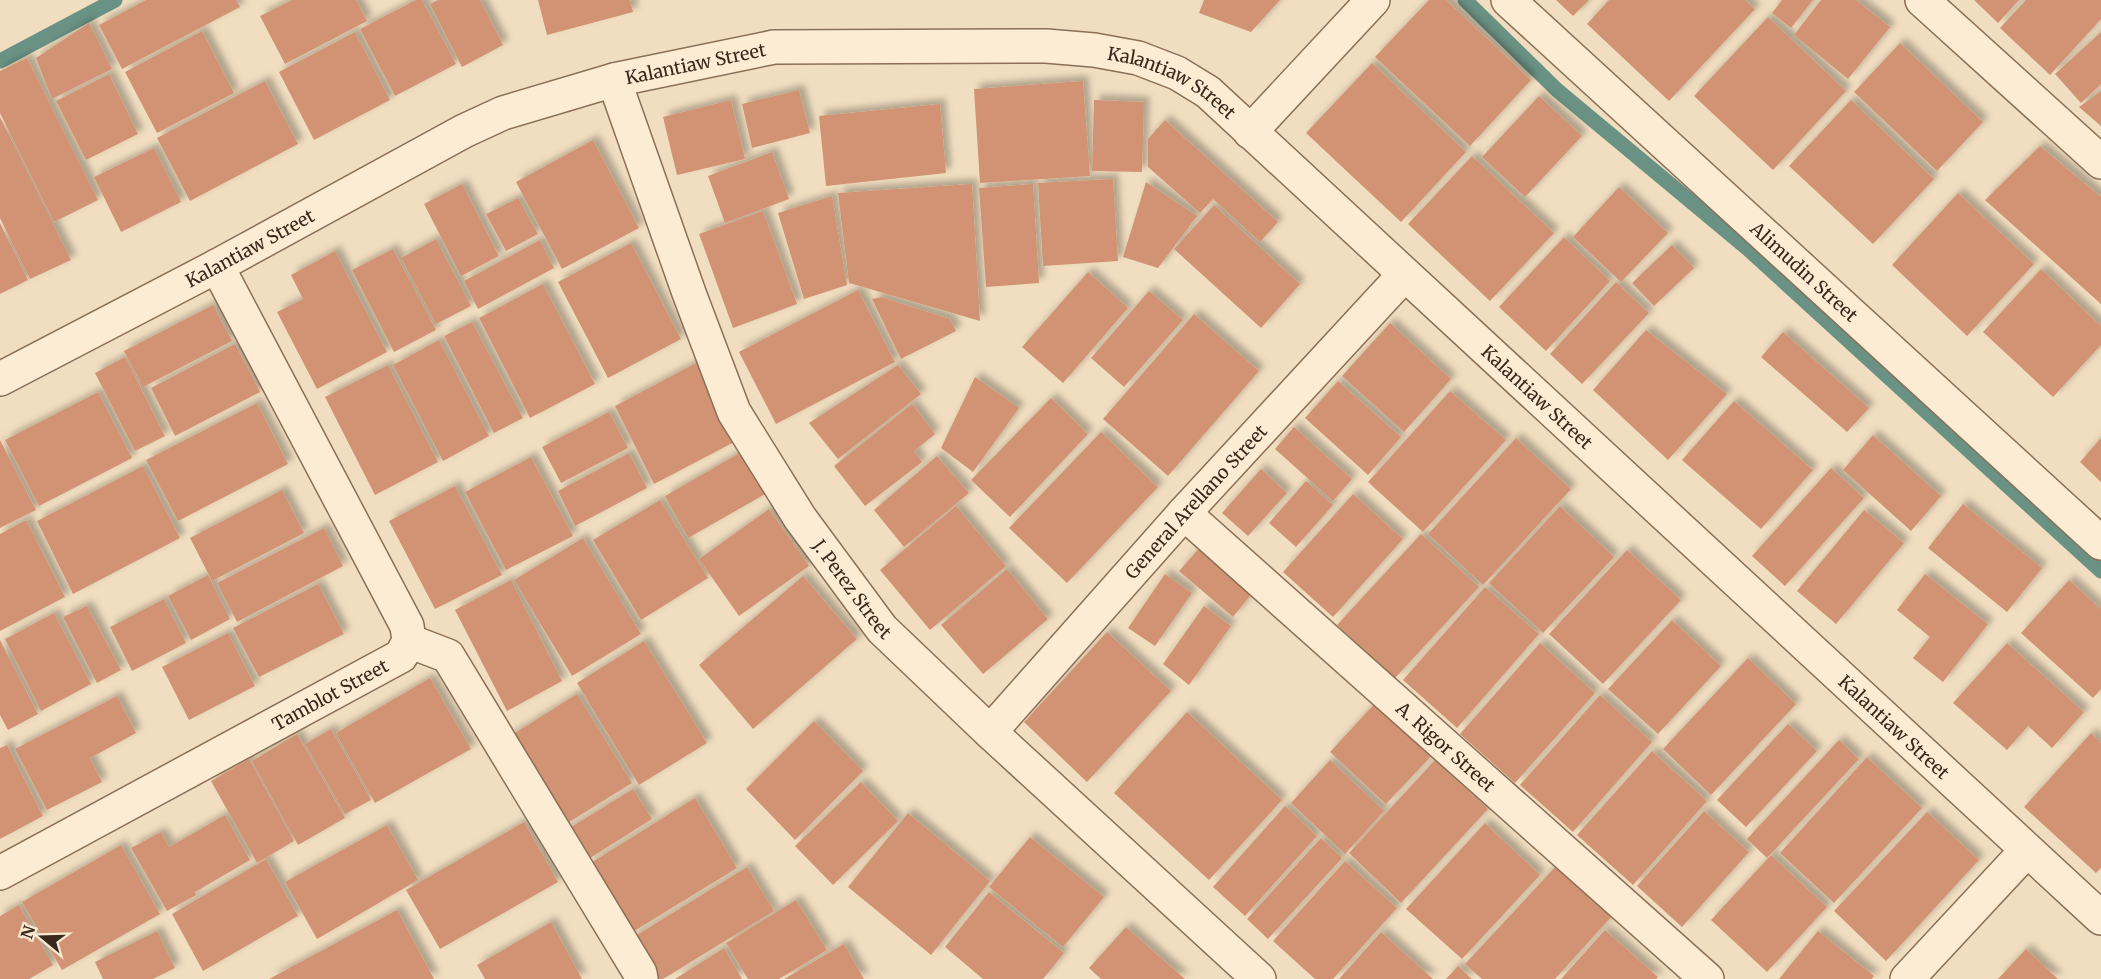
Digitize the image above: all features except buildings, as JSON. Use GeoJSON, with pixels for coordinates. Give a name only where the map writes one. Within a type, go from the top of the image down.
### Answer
{"type":"FeatureCollection","features":[{"type":"Feature","properties":{"kind":"street"},"geometry":{"type":"LineString","coordinates":[[1250,132],[1373,0]]}},
{"type":"Feature","properties":{"kind":"street","name":"Alimudin Street"},"geometry":{"type":"LineString","coordinates":[[1508,0],[2101,543]]}},
{"type":"Feature","properties":{"kind":"street"},"geometry":{"type":"LineString","coordinates":[[1922,0],[2101,162]]}},
{"type":"Feature","properties":{"kind":"street","name":"Kalantiaw Street"},"geometry":{"type":"LineString","coordinates":[[0,379],[216,266],[464,130],[503,113],[614,80],[774,47],[1046,46],[1138,58],[1177,73],[1208,92],[2101,918]]}},
{"type":"Feature","properties":{"kind":"street","name":"J. Perez Street"},"geometry":{"type":"LineString","coordinates":[[614,80],[689,293],[734,412],[800,518],[882,629],[990,732],[1259,979]]}},
{"type":"Feature","properties":{"kind":"street"},"geometry":{"type":"LineString","coordinates":[[216,266],[407,626],[409,641],[448,656],[640,973],[641,979]]}},
{"type":"Feature","properties":{"kind":"street","name":"General Arellano Street"},"geometry":{"type":"LineString","coordinates":[[990,732],[1184,513],[1404,275]]}},
{"type":"Feature","properties":{"kind":"street","name":"A. Rigor Street"},"geometry":{"type":"LineString","coordinates":[[1184,513],[1707,979]]}},
{"type":"Feature","properties":{"kind":"street","name":"Tamblot Street"},"geometry":{"type":"LineString","coordinates":[[0,873],[401,656],[409,641]]}},
{"type":"Feature","properties":{"kind":"street"},"geometry":{"type":"LineString","coordinates":[[1907,979],[2027,850]]}},
{"type":"Feature","properties":{"kind":"waterway"},"geometry":{"type":"LineString","coordinates":[[0,61],[115,0]]}},
{"type":"Feature","properties":{"kind":"waterway"},"geometry":{"type":"LineString","coordinates":[[1465,0],[1557,90],[1748,249],[2101,571]]}}]}
